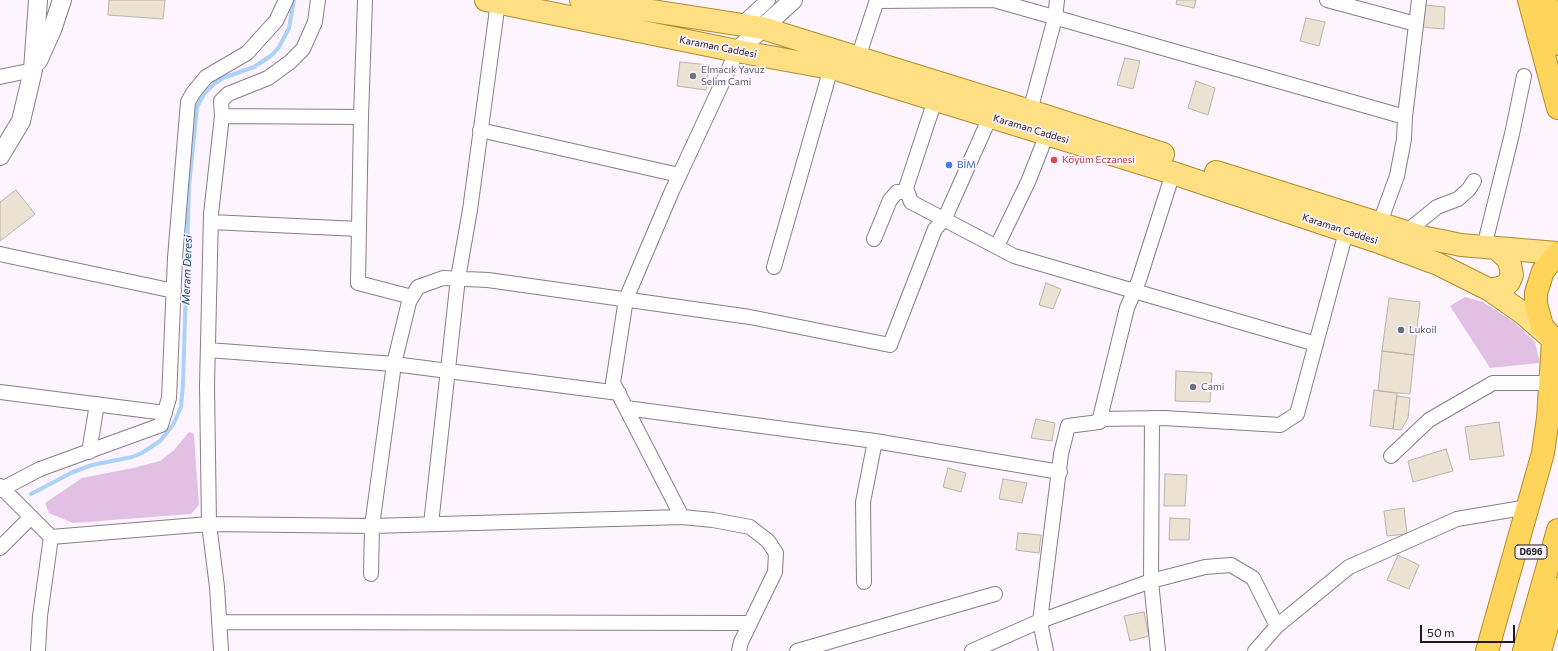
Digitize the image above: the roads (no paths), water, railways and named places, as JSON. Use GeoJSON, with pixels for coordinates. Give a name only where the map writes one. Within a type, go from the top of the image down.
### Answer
{"type":"FeatureCollection","features":[{"type":"Feature","properties":{"kind":"highway"},"geometry":{"type":"LineString","coordinates":[[1529,0],[1558,108]]}},
{"type":"Feature","properties":{"kind":"highway"},"geometry":{"type":"LineString","coordinates":[[1546,0],[1558,44]]}},
{"type":"Feature","properties":{"kind":"highway"},"geometry":{"type":"LineString","coordinates":[[1487,651],[1528,507],[1546,436],[1553,341],[1538,316],[1536,293],[1543,271],[1558,253]]}},
{"type":"Feature","properties":{"kind":"highway","name":"D696"},"geometry":{"type":"LineString","coordinates":[[1503,651],[1558,452]]}},
{"type":"Feature","properties":{"kind":"highway","name":"D696"},"geometry":{"type":"LineString","coordinates":[[1524,651],[1558,530]]}},
{"type":"Feature","properties":{"kind":"highway"},"geometry":{"type":"LineString","coordinates":[[1540,651],[1556,599]]}},
{"type":"Feature","properties":{"kind":"main road","name":"Karaman Caddesi"},"geometry":{"type":"LineString","coordinates":[[581,0],[751,27],[1030,111],[1405,233],[1439,241],[1490,248],[1558,253]]}},
{"type":"Feature","properties":{"kind":"main road","name":"Karaman Caddesi"},"geometry":{"type":"LineString","coordinates":[[492,1],[737,51],[831,68],[1173,173],[1433,262],[1490,290],[1524,314],[1553,341]]}},
{"type":"Feature","properties":{"kind":"main road"},"geometry":{"type":"LineString","coordinates":[[1490,248],[1503,253],[1509,260],[1512,275],[1509,282],[1503,287],[1490,290]]}},
{"type":"Feature","properties":{"kind":"street"},"geometry":{"type":"LineString","coordinates":[[0,156],[21,121],[33,70],[38,0]]}},
{"type":"Feature","properties":{"kind":"street"},"geometry":{"type":"LineString","coordinates":[[33,70],[52,30],[62,0]]}},
{"type":"Feature","properties":{"kind":"street"},"geometry":{"type":"LineString","coordinates":[[286,0],[276,21],[247,53],[206,77],[192,93],[188,102],[174,291],[169,398],[161,425],[40,469],[1,488],[51,537],[209,524],[372,526],[682,517],[713,520],[750,527],[768,541],[776,553],[775,572],[750,623],[739,651]]}},
{"type":"Feature","properties":{"kind":"street"},"geometry":{"type":"LineString","coordinates":[[221,651],[217,587],[209,524],[208,350],[211,222],[222,116],[222,101],[228,94],[268,78],[290,62],[303,49],[314,22],[318,0]]}},
{"type":"Feature","properties":{"kind":"street"},"geometry":{"type":"LineString","coordinates":[[365,0],[360,117],[358,283],[412,297]]}},
{"type":"Feature","properties":{"kind":"street"},"geometry":{"type":"LineString","coordinates":[[682,517],[613,383],[626,298],[679,175],[737,51],[768,0]]}},
{"type":"Feature","properties":{"kind":"street"},"geometry":{"type":"LineString","coordinates":[[751,27],[793,0]]}},
{"type":"Feature","properties":{"kind":"street"},"geometry":{"type":"LineString","coordinates":[[858,58],[877,1],[994,0],[1405,117]]}},
{"type":"Feature","properties":{"kind":"street"},"geometry":{"type":"LineString","coordinates":[[1030,111],[1055,18],[1057,0]]}},
{"type":"Feature","properties":{"kind":"street"},"geometry":{"type":"LineString","coordinates":[[1327,0],[1416,24]]}},
{"type":"Feature","properties":{"kind":"street"},"geometry":{"type":"LineString","coordinates":[[1379,225],[1397,176],[1404,139],[1405,117],[1419,0]]}},
{"type":"Feature","properties":{"kind":"street"},"geometry":{"type":"LineString","coordinates":[[431,524],[458,278],[480,130],[492,1]]}},
{"type":"Feature","properties":{"kind":"street"},"geometry":{"type":"LineString","coordinates":[[774,268],[831,68]]}},
{"type":"Feature","properties":{"kind":"street"},"geometry":{"type":"LineString","coordinates":[[0,77],[33,70]]}},
{"type":"Feature","properties":{"kind":"street"},"geometry":{"type":"LineString","coordinates":[[1490,248],[1524,76]]}},
{"type":"Feature","properties":{"kind":"street"},"geometry":{"type":"LineString","coordinates":[[935,100],[906,188],[911,202],[945,218],[1014,256],[1135,290],[1316,344]]}},
{"type":"Feature","properties":{"kind":"street"},"geometry":{"type":"LineString","coordinates":[[222,116],[360,117]]}},
{"type":"Feature","properties":{"kind":"street"},"geometry":{"type":"LineString","coordinates":[[371,574],[372,526],[394,364],[409,302],[418,287],[443,278],[488,280],[626,298],[750,317],[890,345],[935,229],[945,218],[990,117]]}},
{"type":"Feature","properties":{"kind":"street"},"geometry":{"type":"LineString","coordinates":[[480,130],[679,175]]}},
{"type":"Feature","properties":{"kind":"street"},"geometry":{"type":"LineString","coordinates":[[997,246],[1028,182],[1047,134]]}},
{"type":"Feature","properties":{"kind":"street"},"geometry":{"type":"LineString","coordinates":[[1046,651],[1040,621],[1060,472],[1061,454],[1068,426],[1099,422],[1127,308],[1135,290],[1173,173]]}},
{"type":"Feature","properties":{"kind":"street"},"geometry":{"type":"LineString","coordinates":[[1405,233],[1437,208],[1458,199],[1474,182]]}},
{"type":"Feature","properties":{"kind":"street"},"geometry":{"type":"LineString","coordinates":[[874,239],[890,200],[897,192],[907,192]]}},
{"type":"Feature","properties":{"kind":"street"},"geometry":{"type":"LineString","coordinates":[[211,222],[359,229]]}},
{"type":"Feature","properties":{"kind":"street"},"geometry":{"type":"LineString","coordinates":[[1099,419],[1152,418],[1280,425],[1297,414],[1346,232]]}},
{"type":"Feature","properties":{"kind":"street"},"geometry":{"type":"LineString","coordinates":[[0,254],[174,291]]}},
{"type":"Feature","properties":{"kind":"street"},"geometry":{"type":"LineString","coordinates":[[208,350],[394,364],[619,393]]}},
{"type":"Feature","properties":{"kind":"street"},"geometry":{"type":"LineString","coordinates":[[1391,456],[1429,420],[1493,383],[1551,383]]}},
{"type":"Feature","properties":{"kind":"street"},"geometry":{"type":"LineString","coordinates":[[0,392],[165,412]]}},
{"type":"Feature","properties":{"kind":"street"},"geometry":{"type":"LineString","coordinates":[[89,452],[97,404]]}},
{"type":"Feature","properties":{"kind":"street"},"geometry":{"type":"LineString","coordinates":[[626,408],[875,441],[1060,472]]}},
{"type":"Feature","properties":{"kind":"street"},"geometry":{"type":"LineString","coordinates":[[1152,418],[1151,581],[1158,651]]}},
{"type":"Feature","properties":{"kind":"street"},"geometry":{"type":"LineString","coordinates":[[864,582],[863,502],[875,441]]}},
{"type":"Feature","properties":{"kind":"street"},"geometry":{"type":"LineString","coordinates":[[1255,651],[1277,626],[1349,567],[1457,520],[1528,507]]}},
{"type":"Feature","properties":{"kind":"street"},"geometry":{"type":"LineString","coordinates":[[0,548],[31,517]]}},
{"type":"Feature","properties":{"kind":"street"},"geometry":{"type":"LineString","coordinates":[[38,651],[40,616],[51,537]]}},
{"type":"Feature","properties":{"kind":"street"},"geometry":{"type":"LineString","coordinates":[[972,651],[1040,621],[1151,581],[1205,567],[1231,565],[1253,578],[1277,626]]}},
{"type":"Feature","properties":{"kind":"street"},"geometry":{"type":"LineString","coordinates":[[797,651],[995,594]]}},
{"type":"Feature","properties":{"kind":"street"},"geometry":{"type":"LineString","coordinates":[[219,622],[750,623]]}},
{"type":"Feature","properties":{"kind":"waterway","name":"Meram Deresi"},"geometry":{"type":"LineString","coordinates":[[31,494],[73,472],[92,465],[132,457],[142,453],[160,441],[173,425],[181,407],[183,384],[189,186],[197,107],[204,94],[214,84],[223,78],[254,67],[272,55],[279,47],[289,28],[294,0]]}},
{"type":"Feature","properties":{"kind":"place","name":"Elmacık Yavuz Selim Cami"},"geometry":{"type":"Point","coordinates":[693,76]}},
{"type":"Feature","properties":{"kind":"place","name":"Köyüm Eczanesi"},"geometry":{"type":"Point","coordinates":[1054,160]}},
{"type":"Feature","properties":{"kind":"place","name":"BİM"},"geometry":{"type":"Point","coordinates":[949,165]}},
{"type":"Feature","properties":{"kind":"place","name":"Lukoil"},"geometry":{"type":"Point","coordinates":[1401,330]}},
{"type":"Feature","properties":{"kind":"place","name":"Cami"},"geometry":{"type":"Point","coordinates":[1193,387]}}]}
